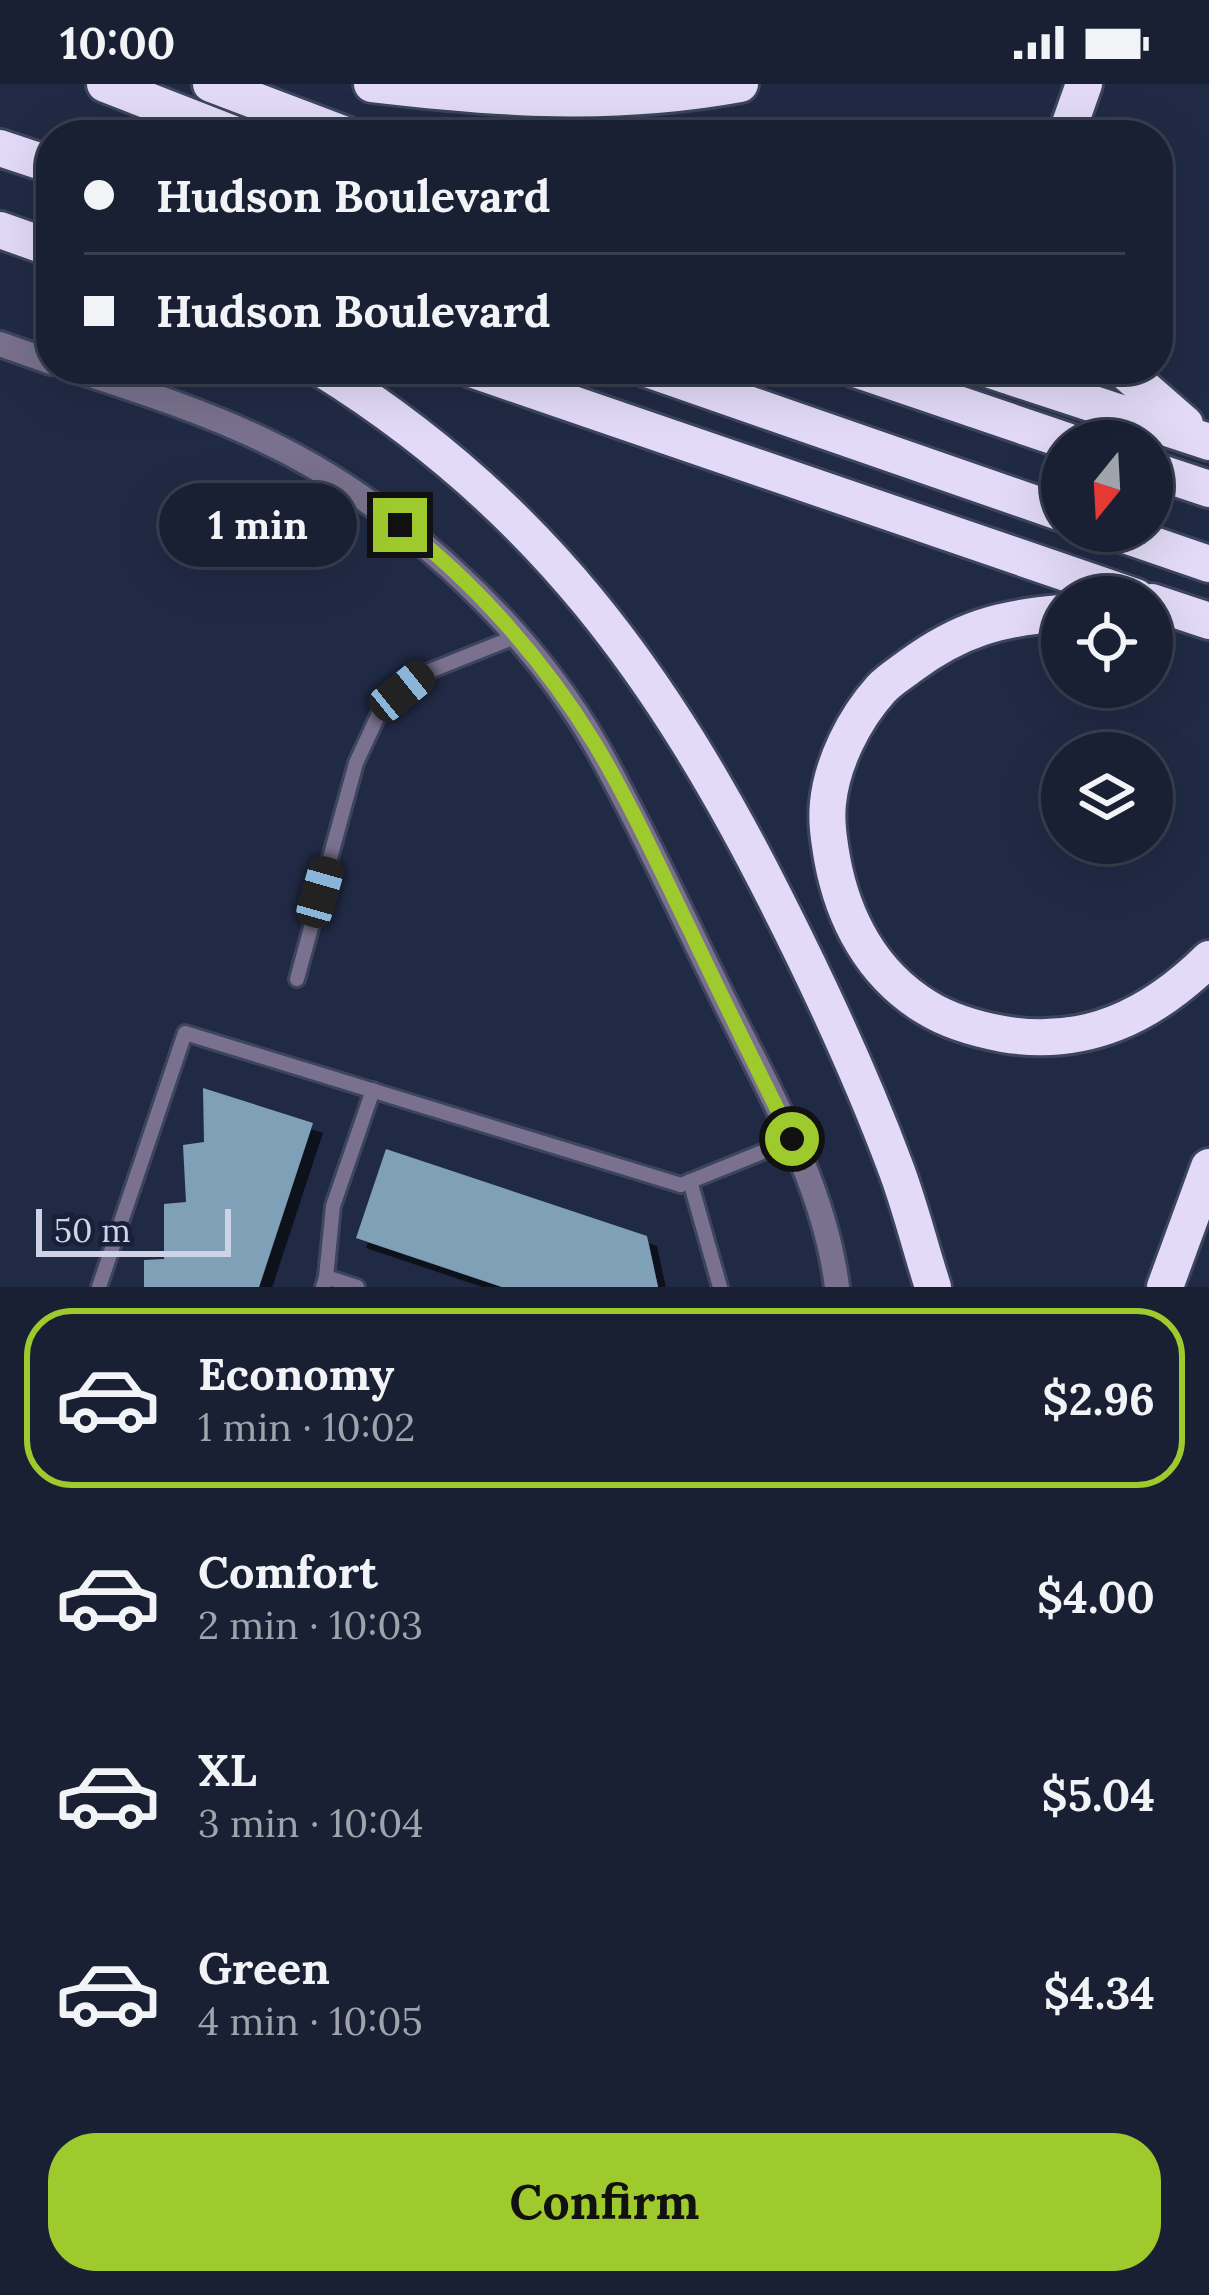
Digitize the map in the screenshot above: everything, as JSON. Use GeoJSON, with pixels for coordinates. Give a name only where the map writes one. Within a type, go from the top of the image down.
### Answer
{"type":"FeatureCollection","features":[{"type":"Feature","properties":{"kind":"highway"},"geometry":{"type":"LineString","coordinates":[[105,84],[197,120]]}},
{"type":"Feature","properties":{"kind":"highway"},"geometry":{"type":"LineString","coordinates":[[212,84],[307,120]]}},
{"type":"Feature","properties":{"kind":"highway"},"geometry":{"type":"LineString","coordinates":[[372,84],[540,100],[677,94],[740,84]]}},
{"type":"Feature","properties":{"kind":"highway"},"geometry":{"type":"LineString","coordinates":[[1071,120],[1084,84]]}},
{"type":"Feature","properties":{"kind":"highway"},"geometry":{"type":"LineString","coordinates":[[0,148],[36,160]]}},
{"type":"Feature","properties":{"kind":"highway"},"geometry":{"type":"LineString","coordinates":[[0,209],[36,222]]}},
{"type":"Feature","properties":{"kind":"highway"},"geometry":{"type":"LineString","coordinates":[[0,230],[36,243]]}},
{"type":"Feature","properties":{"kind":"highway"},"geometry":{"type":"LineString","coordinates":[[347,384],[410,428],[498,502],[568,575],[652,685],[730,809],[820,990],[896,1167],[933,1287]]}},
{"type":"Feature","properties":{"kind":"highway"},"geometry":{"type":"LineString","coordinates":[[515,384],[1075,576]]}},
{"type":"Feature","properties":{"kind":"highway"},"geometry":{"type":"LineString","coordinates":[[690,384],[1041,506]]}},
{"type":"Feature","properties":{"kind":"highway"},"geometry":{"type":"LineString","coordinates":[[899,384],[1041,432]]}},
{"type":"Feature","properties":{"kind":"highway"},"geometry":{"type":"LineString","coordinates":[[1034,384],[1209,440]]}},
{"type":"Feature","properties":{"kind":"highway"},"geometry":{"type":"LineString","coordinates":[[1139,384],[1209,440]]}},
{"type":"Feature","properties":{"kind":"highway"},"geometry":{"type":"LineString","coordinates":[[1173,477],[1209,489]]}},
{"type":"Feature","properties":{"kind":"highway"},"geometry":{"type":"LineString","coordinates":[[1173,552],[1209,564]]}},
{"type":"Feature","properties":{"kind":"highway"},"geometry":{"type":"LineString","coordinates":[[1173,609],[1209,621]]}},
{"type":"Feature","properties":{"kind":"highway"},"geometry":{"type":"LineString","coordinates":[[1041,616],[1001,621],[949,639],[881,689],[868,707],[837,762],[828,801],[835,873],[850,923],[874,960],[927,1008],[966,1026],[1016,1036],[1062,1036],[1132,1018],[1174,991],[1209,959]]}},
{"type":"Feature","properties":{"kind":"highway"},"geometry":{"type":"LineString","coordinates":[[1173,625],[1209,631]]}},
{"type":"Feature","properties":{"kind":"highway"},"geometry":{"type":"LineString","coordinates":[[1165,1287],[1209,1167]]}},
{"type":"Feature","properties":{"kind":"street"},"geometry":{"type":"LineString","coordinates":[[0,344],[36,357]]}},
{"type":"Feature","properties":{"kind":"street"},"geometry":{"type":"LineString","coordinates":[[115,384],[262,439],[325,474],[421,541],[473,590],[555,683],[596,746],[659,867],[792,1139],[818,1204],[837,1287]]}},
{"type":"Feature","properties":{"kind":"lane"},"geometry":{"type":"LineString","coordinates":[[297,979],[356,763],[382,707],[422,674],[515,637]]}},
{"type":"Feature","properties":{"kind":"lane"},"geometry":{"type":"LineString","coordinates":[[99,1287],[185,1033],[681,1185],[792,1139]]}},
{"type":"Feature","properties":{"kind":"lane"},"geometry":{"type":"LineString","coordinates":[[357,1287],[324,1282],[332,1206],[373,1090]]}},
{"type":"Feature","properties":{"kind":"lane"},"geometry":{"type":"LineString","coordinates":[[690,1181],[720,1287]]}},
{"type":"Feature","properties":{"kind":"building"},"geometry":{"type":"Polygon","coordinates":[[[203,1088],[313,1123],[259,1287],[144,1287],[144,1260],[164,1259],[164,1204],[186,1202],[183,1145],[204,1142],[203,1088]]]}},
{"type":"Feature","properties":{"kind":"building"},"geometry":{"type":"Polygon","coordinates":[[[386,1149],[647,1236],[658,1287],[502,1287],[356,1238],[386,1149]]]}},
{"type":"Feature","properties":{"kind":"route"},"geometry":{"type":"LineString","coordinates":[[400,525],[473,590],[515,637],[555,683],[596,746],[792,1139]]}}]}
